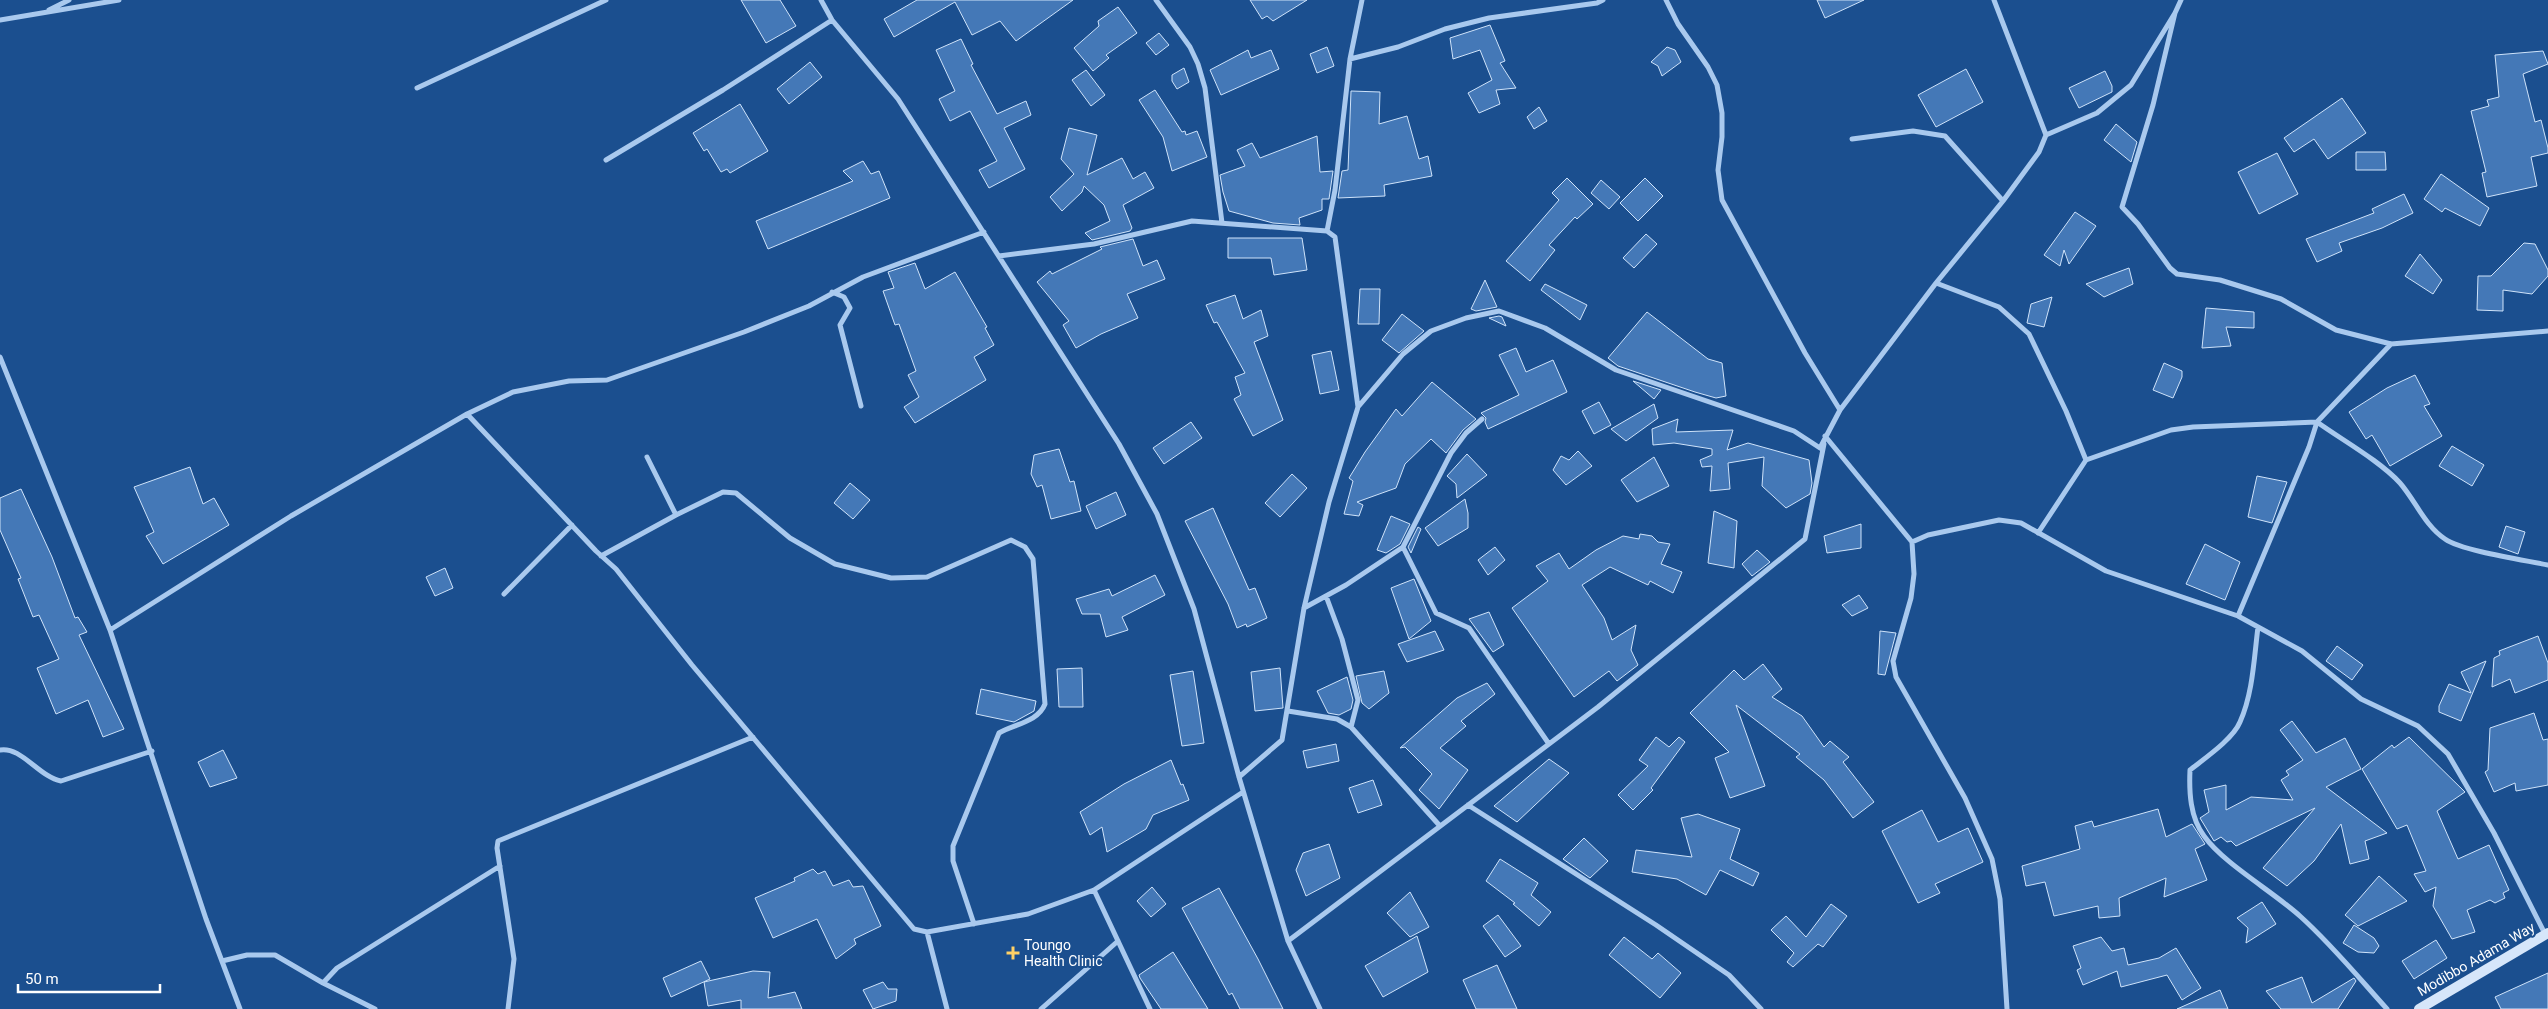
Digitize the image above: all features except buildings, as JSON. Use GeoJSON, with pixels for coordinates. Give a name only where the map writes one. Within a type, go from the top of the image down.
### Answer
{"type":"FeatureCollection","features":[{"type":"Feature","properties":{"kind":"main road","name":"Modibbo Adama Way"},"geometry":{"type":"LineString","coordinates":[[2419,1009],[2546,934]]}},
{"type":"Feature","properties":{"kind":"street"},"geometry":{"type":"LineString","coordinates":[[43,13],[69,0]]}},
{"type":"Feature","properties":{"kind":"street"},"geometry":{"type":"LineString","coordinates":[[0,20],[119,0]]}},
{"type":"Feature","properties":{"kind":"street"},"geometry":{"type":"LineString","coordinates":[[417,88],[606,0]]}},
{"type":"Feature","properties":{"kind":"street"},"geometry":{"type":"LineString","coordinates":[[821,0],[832,20],[898,99],[1119,444],[1157,514],[1194,609],[1239,777],[1288,941],[1320,1009]]}},
{"type":"Feature","properties":{"kind":"street"},"geometry":{"type":"LineString","coordinates":[[1156,0],[1190,47],[1198,64],[1205,88],[1222,223]]}},
{"type":"Feature","properties":{"kind":"street"},"geometry":{"type":"LineString","coordinates":[[1327,231],[1335,190],[1350,59],[1362,0]]}},
{"type":"Feature","properties":{"kind":"street"},"geometry":{"type":"LineString","coordinates":[[1350,59],[1398,47],[1445,29],[1489,18],[1597,3],[1603,0]]}},
{"type":"Feature","properties":{"kind":"street"},"geometry":{"type":"LineString","coordinates":[[1662,0],[1667,0],[1678,24],[1708,67],[1718,85],[1722,113],[1722,137],[1718,170],[1722,200],[1805,353],[1840,410]]}},
{"type":"Feature","properties":{"kind":"street"},"geometry":{"type":"LineString","coordinates":[[1239,777],[1282,740],[1304,608],[1329,502],[1358,407],[1403,354],[1431,332],[1466,318],[1498,311],[1545,328],[1616,370],[1794,432],[1820,448],[1840,410],[1936,283],[2003,201],[2039,152],[2046,135],[1994,0]]}},
{"type":"Feature","properties":{"kind":"street"},"geometry":{"type":"LineString","coordinates":[[2046,135],[2098,113],[2131,85],[2181,0]]}},
{"type":"Feature","properties":{"kind":"street"},"geometry":{"type":"LineString","coordinates":[[2174,13],[2152,105],[2122,207],[2138,224],[2170,268],[2178,274],[2220,280],[2281,299],[2336,330],[2392,344],[2548,331]]}},
{"type":"Feature","properties":{"kind":"street"},"geometry":{"type":"LineString","coordinates":[[606,160],[723,90],[832,20]]}},
{"type":"Feature","properties":{"kind":"street"},"geometry":{"type":"LineString","coordinates":[[1852,139],[1913,131],[1945,136],[2003,201]]}},
{"type":"Feature","properties":{"kind":"street"},"geometry":{"type":"LineString","coordinates":[[999,256],[1094,244],[1142,231],[1192,221],[1270,229],[1327,231],[1335,237],[1358,407]]}},
{"type":"Feature","properties":{"kind":"street"},"geometry":{"type":"LineString","coordinates":[[110,630],[292,516],[467,414],[514,392],[569,381],[607,380],[744,332],[809,306],[863,277],[984,232]]}},
{"type":"Feature","properties":{"kind":"street"},"geometry":{"type":"LineString","coordinates":[[1936,283],[1999,307],[2028,334],[2066,412],[2086,460]]}},
{"type":"Feature","properties":{"kind":"street"},"geometry":{"type":"LineString","coordinates":[[832,292],[844,297],[850,308],[840,325],[861,406]]}},
{"type":"Feature","properties":{"kind":"street"},"geometry":{"type":"LineString","coordinates":[[2238,616],[2309,447],[2317,422],[2392,344]]}},
{"type":"Feature","properties":{"kind":"street"},"geometry":{"type":"LineString","coordinates":[[0,357],[110,630],[240,1009]]}},
{"type":"Feature","properties":{"kind":"street"},"geometry":{"type":"LineString","coordinates":[[467,414],[601,556],[616,569],[753,737],[914,929],[927,932],[1028,914],[1094,890],[1244,792]]}},
{"type":"Feature","properties":{"kind":"street"},"geometry":{"type":"LineString","coordinates":[[1304,608],[1403,547],[1451,453],[1466,433],[1482,419]]}},
{"type":"Feature","properties":{"kind":"street"},"geometry":{"type":"LineString","coordinates":[[2038,533],[2086,460],[2171,430],[2193,427],[2317,422],[2380,466],[2399,482],[2431,528],[2445,540],[2464,547],[2548,565]]}},
{"type":"Feature","properties":{"kind":"street"},"geometry":{"type":"LineString","coordinates":[[1825,436],[1912,542],[1914,574],[1911,598],[1893,661],[1896,677],[1964,798],[1992,859],[2000,899],[2007,1009]]}},
{"type":"Feature","properties":{"kind":"street"},"geometry":{"type":"LineString","coordinates":[[1288,941],[1549,744],[1805,540],[1817,488],[1825,436]]}},
{"type":"Feature","properties":{"kind":"street"},"geometry":{"type":"LineString","coordinates":[[647,457],[676,515]]}},
{"type":"Feature","properties":{"kind":"street"},"geometry":{"type":"LineString","coordinates":[[601,556],[723,492],[736,493],[790,538],[835,564],[891,578],[927,577],[1011,540],[1025,546],[1033,560],[1045,704],[1042,712],[1036,717],[999,733],[952,846],[953,861],[974,924]]}},
{"type":"Feature","properties":{"kind":"street"},"geometry":{"type":"LineString","coordinates":[[1912,542],[1928,535],[1999,520],[2021,523],[2106,571],[2238,616],[2302,651],[2361,699],[2418,726],[2448,754],[2494,833],[2546,934]]}},
{"type":"Feature","properties":{"kind":"street"},"geometry":{"type":"LineString","coordinates":[[504,594],[572,525]]}},
{"type":"Feature","properties":{"kind":"street"},"geometry":{"type":"LineString","coordinates":[[1403,547],[1436,613],[1469,628],[1549,744]]}},
{"type":"Feature","properties":{"kind":"street"},"geometry":{"type":"LineString","coordinates":[[1326,596],[1342,639],[1358,700],[1351,727]]}},
{"type":"Feature","properties":{"kind":"street"},"geometry":{"type":"LineString","coordinates":[[2258,627],[2252,680],[2240,723],[2217,749],[2190,770],[2189,793],[2196,821],[2204,836],[2217,849],[2302,918],[2387,1009]]}},
{"type":"Feature","properties":{"kind":"street"},"geometry":{"type":"LineString","coordinates":[[1288,712],[1338,719],[1351,727],[1440,826]]}},
{"type":"Feature","properties":{"kind":"street"},"geometry":{"type":"LineString","coordinates":[[508,1009],[514,960],[498,841],[753,737]]}},
{"type":"Feature","properties":{"kind":"street"},"geometry":{"type":"LineString","coordinates":[[0,750],[11,750],[50,779],[62,780],[152,751]]}},
{"type":"Feature","properties":{"kind":"street"},"geometry":{"type":"LineString","coordinates":[[1468,806],[1656,925],[1729,976],[1761,1009]]}},
{"type":"Feature","properties":{"kind":"street"},"geometry":{"type":"LineString","coordinates":[[323,983],[337,968],[500,866]]}},
{"type":"Feature","properties":{"kind":"street"},"geometry":{"type":"LineString","coordinates":[[1094,890],[1150,1009]]}},
{"type":"Feature","properties":{"kind":"street"},"geometry":{"type":"LineString","coordinates":[[927,932],[947,1009]]}},
{"type":"Feature","properties":{"kind":"street"},"geometry":{"type":"LineString","coordinates":[[1041,1009],[1118,941]]}},
{"type":"Feature","properties":{"kind":"street"},"geometry":{"type":"LineString","coordinates":[[222,961],[247,955],[275,955],[323,983],[375,1009]]}},
{"type":"Feature","properties":{"kind":"place","name":"Toungo Health Clinic"},"geometry":{"type":"Point","coordinates":[1013,953]}}]}
